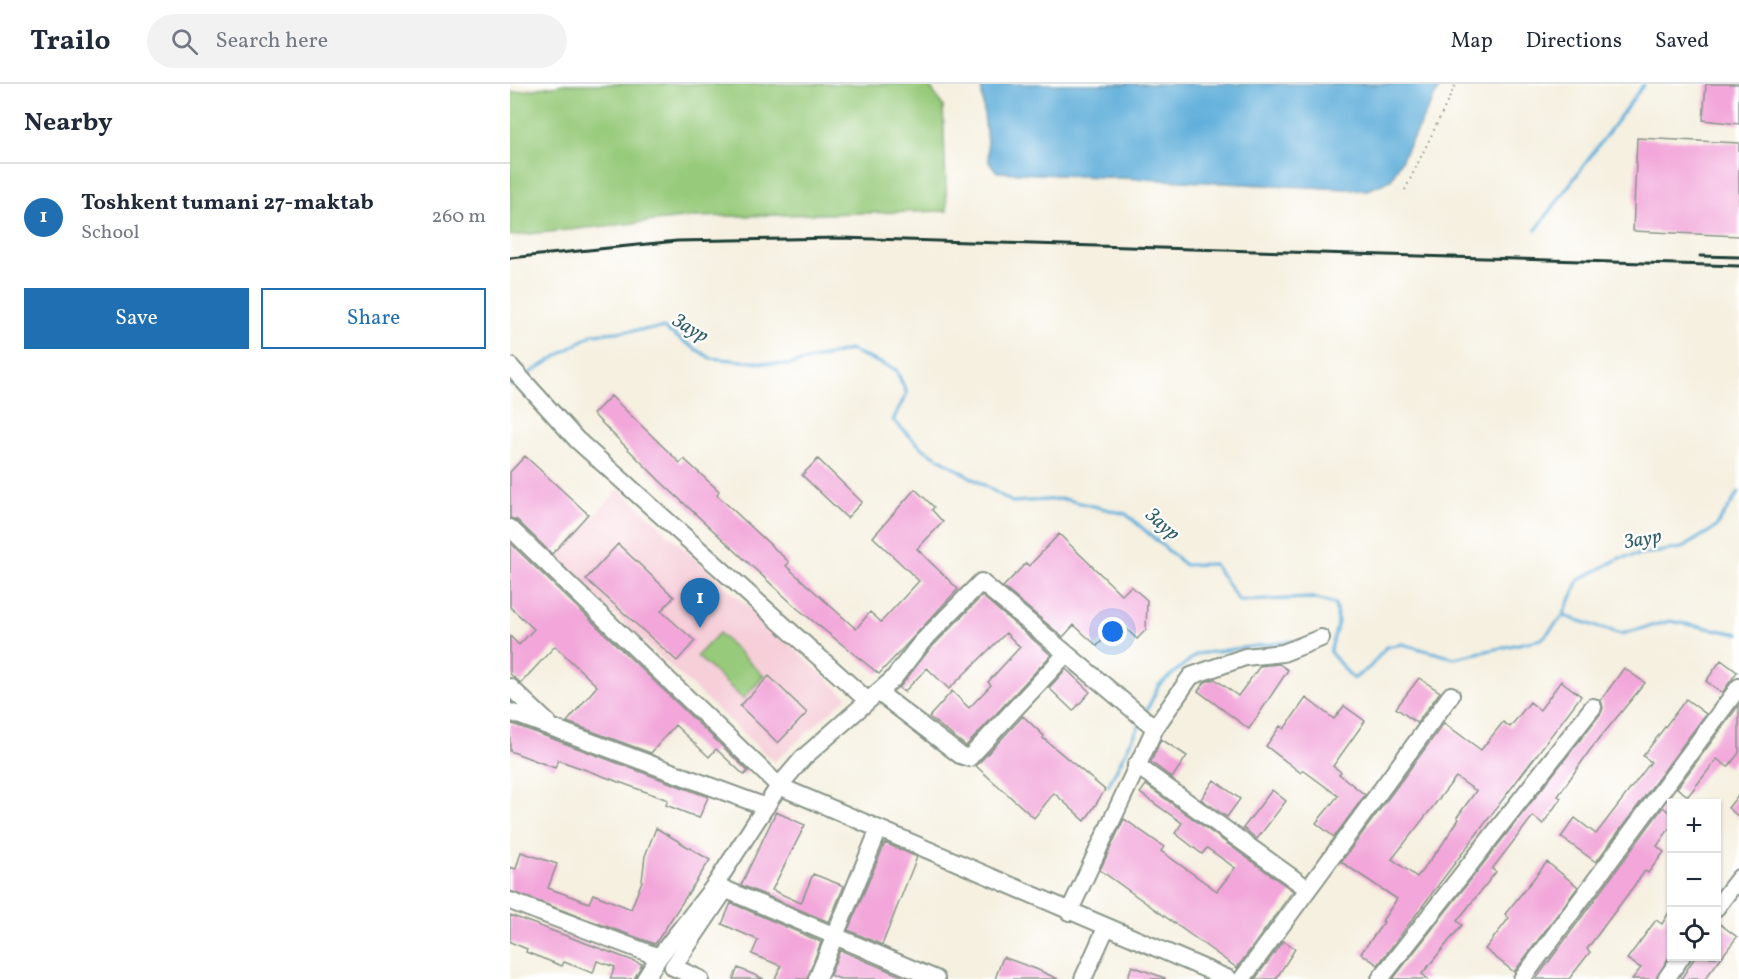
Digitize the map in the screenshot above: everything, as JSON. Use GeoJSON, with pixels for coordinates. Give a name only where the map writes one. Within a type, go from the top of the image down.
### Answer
{"type":"FeatureCollection","features":[{"type":"Feature","properties":{"kind":"street"},"geometry":{"type":"LineString","coordinates":[[510,366],[577,440],[873,697],[960,755],[969,758],[1066,654]]}},
{"type":"Feature","properties":{"kind":"street"},"geometry":{"type":"LineString","coordinates":[[510,528],[779,786],[1229,979]]}},
{"type":"Feature","properties":{"kind":"street"},"geometry":{"type":"LineString","coordinates":[[700,979],[669,973],[779,786],[803,758],[873,697],[981,582],[1155,728]]}},
{"type":"Feature","properties":{"kind":"street"},"geometry":{"type":"LineString","coordinates":[[1069,912],[1155,728],[1191,676],[1245,657],[1283,652],[1321,638]]}},
{"type":"Feature","properties":{"kind":"street"},"geometry":{"type":"LineString","coordinates":[[510,687],[555,729]]}},
{"type":"Feature","properties":{"kind":"street"},"geometry":{"type":"LineString","coordinates":[[1522,979],[1739,687]]}},
{"type":"Feature","properties":{"kind":"street"},"geometry":{"type":"LineString","coordinates":[[1242,979],[1451,695]]}},
{"type":"Feature","properties":{"kind":"street"},"geometry":{"type":"LineString","coordinates":[[1380,979],[1593,707]]}},
{"type":"Feature","properties":{"kind":"street"},"geometry":{"type":"LineString","coordinates":[[510,712],[766,807]]}},
{"type":"Feature","properties":{"kind":"street"},"geometry":{"type":"LineString","coordinates":[[1136,765],[1308,889]]}},
{"type":"Feature","properties":{"kind":"street"},"geometry":{"type":"LineString","coordinates":[[818,979],[879,829]]}},
{"type":"Feature","properties":{"kind":"street"},"geometry":{"type":"LineString","coordinates":[[1717,907],[1739,878]]}},
{"type":"Feature","properties":{"kind":"street"},"geometry":{"type":"LineString","coordinates":[[720,888],[836,939],[936,979]]}},
{"type":"Feature","properties":{"kind":"street"},"geometry":{"type":"LineString","coordinates":[[645,979],[659,957],[720,888]]}},
{"type":"Feature","properties":{"kind":"street"},"geometry":{"type":"LineString","coordinates":[[510,901],[659,957]]}},
{"type":"Feature","properties":{"kind":"street"},"geometry":{"type":"LineString","coordinates":[[1083,979],[1106,927]]}},
{"type":"Feature","properties":{"kind":"street"},"geometry":{"type":"LineString","coordinates":[[1666,979],[1679,961]]}},
{"type":"Feature","properties":{"kind":"path"},"geometry":{"type":"LineString","coordinates":[[1405,190],[1456,84]]}},
{"type":"Feature","properties":{"kind":"shaded area"},"geometry":{"type":"Polygon","coordinates":[[[619,489],[847,697],[774,762],[555,559],[619,489]]]}},
{"type":"Feature","properties":{"kind":"green space"},"geometry":{"type":"Polygon","coordinates":[[[565,84],[928,84],[943,106],[947,211],[693,217],[510,236],[510,93],[565,84]]]}},
{"type":"Feature","properties":{"kind":"green space"},"geometry":{"type":"Polygon","coordinates":[[[719,633],[764,676],[743,699],[697,656],[719,633]]]}},
{"type":"Feature","properties":{"kind":"water"},"geometry":{"type":"Polygon","coordinates":[[[981,84],[1441,84],[1391,180],[1368,190],[997,172],[989,162],[981,84]]]}},
{"type":"Feature","properties":{"kind":"building"},"geometry":{"type":"Polygon","coordinates":[[[1706,84],[1739,84],[1739,124],[1703,120],[1706,84]]]}},
{"type":"Feature","properties":{"kind":"building"},"geometry":{"type":"Polygon","coordinates":[[[1637,138],[1739,143],[1739,236],[1633,231],[1637,138]]]}},
{"type":"Feature","properties":{"kind":"building"},"geometry":{"type":"Polygon","coordinates":[[[611,396],[680,463],[684,459],[719,491],[717,495],[789,562],[786,566],[856,629],[870,612],[881,622],[919,581],[873,537],[915,489],[934,507],[932,510],[943,522],[917,549],[958,589],[879,674],[798,609],[661,482],[593,414],[611,396]]]}},
{"type":"Feature","properties":{"kind":"building"},"geometry":{"type":"Polygon","coordinates":[[[525,456],[588,514],[552,554],[517,520],[510,518],[510,472],[525,456]]]}},
{"type":"Feature","properties":{"kind":"building"},"geometry":{"type":"Polygon","coordinates":[[[818,459],[862,502],[847,518],[802,475],[818,459]]]}},
{"type":"Feature","properties":{"kind":"building"},"geometry":{"type":"Polygon","coordinates":[[[1059,534],[1122,595],[1131,586],[1147,600],[1146,630],[1137,639],[1119,622],[1097,646],[1074,625],[1063,637],[1003,587],[1026,563],[1029,566],[1059,534]]]}},
{"type":"Feature","properties":{"kind":"building"},"geometry":{"type":"Polygon","coordinates":[[[510,543],[748,771],[744,775],[716,749],[709,757],[675,725],[651,753],[567,722],[597,686],[555,646],[521,683],[510,674],[510,636],[519,645],[534,629],[510,607],[510,543]]]}},
{"type":"Feature","properties":{"kind":"building"},"geometry":{"type":"Polygon","coordinates":[[[618,544],[674,597],[661,611],[695,641],[677,661],[586,579],[618,544]]]}},
{"type":"Feature","properties":{"kind":"building"},"geometry":{"type":"Polygon","coordinates":[[[982,596],[1051,655],[966,746],[929,717],[952,691],[969,708],[991,685],[988,682],[1020,647],[1006,633],[949,689],[927,668],[904,692],[899,688],[929,650],[982,596]]]}},
{"type":"Feature","properties":{"kind":"building"},"geometry":{"type":"Polygon","coordinates":[[[1721,660],[1737,672],[1722,693],[1706,681],[1721,660]]]}},
{"type":"Feature","properties":{"kind":"building"},"geometry":{"type":"Polygon","coordinates":[[[1279,664],[1288,670],[1249,729],[1198,691],[1205,682],[1215,679],[1238,696],[1260,666],[1279,664]]]}},
{"type":"Feature","properties":{"kind":"building"},"geometry":{"type":"Polygon","coordinates":[[[1624,668],[1645,683],[1590,750],[1558,796],[1561,798],[1543,824],[1533,816],[1492,869],[1496,872],[1457,921],[1462,925],[1422,974],[1428,979],[1393,979],[1601,713],[1603,708],[1601,700],[1624,668]]]}},
{"type":"Feature","properties":{"kind":"building"},"geometry":{"type":"Polygon","coordinates":[[[1066,669],[1090,692],[1073,711],[1049,688],[1066,669]]]}},
{"type":"Feature","properties":{"kind":"building"},"geometry":{"type":"Polygon","coordinates":[[[769,676],[807,713],[778,743],[740,706],[769,676]]]}},
{"type":"Feature","properties":{"kind":"building"},"geometry":{"type":"Polygon","coordinates":[[[1419,678],[1440,692],[1417,723],[1396,708],[1419,678]]]}},
{"type":"Feature","properties":{"kind":"building"},"geometry":{"type":"Polygon","coordinates":[[[1561,681],[1581,696],[1378,965],[1361,953],[1384,922],[1382,921],[1397,899],[1341,862],[1444,723],[1481,750],[1503,722],[1510,727],[1530,702],[1540,710],[1561,681]],[[1456,777],[1392,859],[1417,877],[1441,846],[1459,819],[1457,817],[1476,791],[1456,777]]]}},
{"type":"Feature","properties":{"kind":"building"},"geometry":{"type":"Polygon","coordinates":[[[1306,698],[1334,719],[1344,706],[1365,721],[1333,766],[1341,772],[1339,774],[1365,795],[1334,837],[1316,823],[1338,796],[1303,770],[1301,773],[1266,746],[1280,726],[1284,729],[1306,698]]]}},
{"type":"Feature","properties":{"kind":"building"},"geometry":{"type":"Polygon","coordinates":[[[1686,699],[1706,714],[1596,862],[1561,837],[1575,818],[1596,834],[1651,762],[1643,756],[1686,699]]]}},
{"type":"Feature","properties":{"kind":"building"},"geometry":{"type":"Polygon","coordinates":[[[1739,705],[1739,753],[1728,767],[1717,759],[1688,796],[1677,788],[1739,705]]]}},
{"type":"Feature","properties":{"kind":"building"},"geometry":{"type":"Polygon","coordinates":[[[1023,716],[1044,736],[1043,738],[1105,790],[1085,821],[1054,793],[1034,818],[976,766],[1023,716]]]}},
{"type":"Feature","properties":{"kind":"building"},"geometry":{"type":"Polygon","coordinates":[[[510,723],[708,797],[699,818],[666,805],[668,800],[558,760],[555,768],[510,751],[510,723]]]}},
{"type":"Feature","properties":{"kind":"building"},"geometry":{"type":"Polygon","coordinates":[[[1161,739],[1187,756],[1172,778],[1151,762],[1161,739]]]}},
{"type":"Feature","properties":{"kind":"building"},"geometry":{"type":"Polygon","coordinates":[[[1214,780],[1240,799],[1227,817],[1201,799],[1214,780]]]}},
{"type":"Feature","properties":{"kind":"building"},"geometry":{"type":"Polygon","coordinates":[[[1146,785],[1293,891],[1237,968],[1100,870],[1124,819],[1164,847],[1161,851],[1217,891],[1235,868],[1207,848],[1202,854],[1175,833],[1182,823],[1140,793],[1146,785]]]}},
{"type":"Feature","properties":{"kind":"building"},"geometry":{"type":"Polygon","coordinates":[[[1272,790],[1286,801],[1257,839],[1243,828],[1272,790]]]}},
{"type":"Feature","properties":{"kind":"building"},"geometry":{"type":"Polygon","coordinates":[[[1739,794],[1739,817],[1728,808],[1739,794]]]}},
{"type":"Feature","properties":{"kind":"building"},"geometry":{"type":"Polygon","coordinates":[[[1663,807],[1667,810],[1667,832],[1657,846],[1664,852],[1648,873],[1645,871],[1587,949],[1590,952],[1569,979],[1536,979],[1663,807]]]}},
{"type":"Feature","properties":{"kind":"building"},"geometry":{"type":"Polygon","coordinates":[[[776,812],[805,825],[772,890],[801,903],[813,874],[844,886],[829,922],[741,885],[776,812]]]}},
{"type":"Feature","properties":{"kind":"building"},"geometry":{"type":"Polygon","coordinates":[[[656,828],[710,860],[655,944],[510,891],[510,867],[516,869],[521,852],[557,864],[548,888],[589,903],[593,894],[631,909],[642,881],[645,856],[656,828]]]}},
{"type":"Feature","properties":{"kind":"building"},"geometry":{"type":"Polygon","coordinates":[[[885,843],[917,857],[882,945],[848,930],[885,843]]]}},
{"type":"Feature","properties":{"kind":"building"},"geometry":{"type":"Polygon","coordinates":[[[1547,862],[1578,887],[1514,972],[1485,949],[1509,918],[1505,914],[1547,862]]]}},
{"type":"Feature","properties":{"kind":"building"},"geometry":{"type":"Polygon","coordinates":[[[731,903],[821,942],[807,979],[775,979],[781,966],[752,954],[758,940],[722,924],[731,903]]]}},
{"type":"Feature","properties":{"kind":"building"},"geometry":{"type":"Polygon","coordinates":[[[510,915],[642,964],[634,979],[610,979],[615,967],[597,961],[593,973],[564,962],[562,966],[526,952],[527,949],[510,942],[510,915]]]}},
{"type":"Feature","properties":{"kind":"building"},"geometry":{"type":"Polygon","coordinates":[[[1667,916],[1667,960],[1656,979],[1632,979],[1641,968],[1627,959],[1656,920],[1662,924],[1667,916]]]}},
{"type":"Feature","properties":{"kind":"building"},"geometry":{"type":"Polygon","coordinates":[[[1721,925],[1737,937],[1721,958],[1721,925]]]}},
{"type":"Feature","properties":{"kind":"building"},"geometry":{"type":"Polygon","coordinates":[[[1283,941],[1295,949],[1276,979],[1255,979],[1283,941]]]}},
{"type":"Feature","properties":{"kind":"building"},"geometry":{"type":"Polygon","coordinates":[[[840,950],[901,976],[900,979],[840,979],[830,975],[840,950]]]}},
{"type":"Feature","properties":{"kind":"building"},"geometry":{"type":"Polygon","coordinates":[[[1003,957],[1036,969],[1058,979],[995,979],[1003,957]]]}},
{"type":"Feature","properties":{"kind":"building"},"geometry":{"type":"Polygon","coordinates":[[[1692,961],[1719,961],[1705,979],[1681,979],[1692,961]]]}},
{"type":"Feature","properties":{"kind":"building"},"geometry":{"type":"Polygon","coordinates":[[[1132,966],[1165,978],[1165,979],[1127,979],[1132,966]]]}},
{"type":"Feature","properties":{"kind":"building"},"geometry":{"type":"Polygon","coordinates":[[[738,968],[764,979],[733,979],[738,968]]]}},
{"type":"Feature","properties":{"kind":"waterway"},"geometry":{"type":"LineString","coordinates":[[1536,230],[1644,84]]}},
{"type":"Feature","properties":{"kind":"waterway","name":"Заур"},"geometry":{"type":"LineString","coordinates":[[525,376],[593,334],[663,328],[710,358],[788,365],[850,350],[896,370],[907,393],[893,420],[922,448],[1012,502],[1064,499],[1126,514],[1185,565],[1214,564],[1239,601],[1312,598],[1335,604],[1338,622],[1330,652],[1353,679],[1370,667],[1386,647],[1402,644],[1454,658],[1542,639],[1563,616],[1579,580],[1620,558],[1682,548],[1715,528],[1739,492]]}},
{"type":"Feature","properties":{"kind":"waterway","name":"Заур"},"geometry":{"type":"LineString","coordinates":[[510,385],[517,381]]}},
{"type":"Feature","properties":{"kind":"waterway"},"geometry":{"type":"LineString","coordinates":[[1564,616],[1621,634],[1670,621],[1739,634]]}},
{"type":"Feature","properties":{"kind":"waterway"},"geometry":{"type":"LineString","coordinates":[[1146,712],[1159,685],[1197,654],[1293,641]]}},
{"type":"Feature","properties":{"kind":"waterway"},"geometry":{"type":"LineString","coordinates":[[1108,786],[1140,724]]}},
{"type":"Feature","properties":{"kind":"railway"},"geometry":{"type":"LineString","coordinates":[[510,258],[677,241],[841,238],[1739,266]]}},
{"type":"Feature","properties":{"kind":"railway"},"geometry":{"type":"LineString","coordinates":[[1700,256],[1739,257]]}},
{"type":"Feature","properties":{"kind":"place","name":"Toshkent tumani 27-maktab"},"geometry":{"type":"Point","coordinates":[700,628]}}]}
